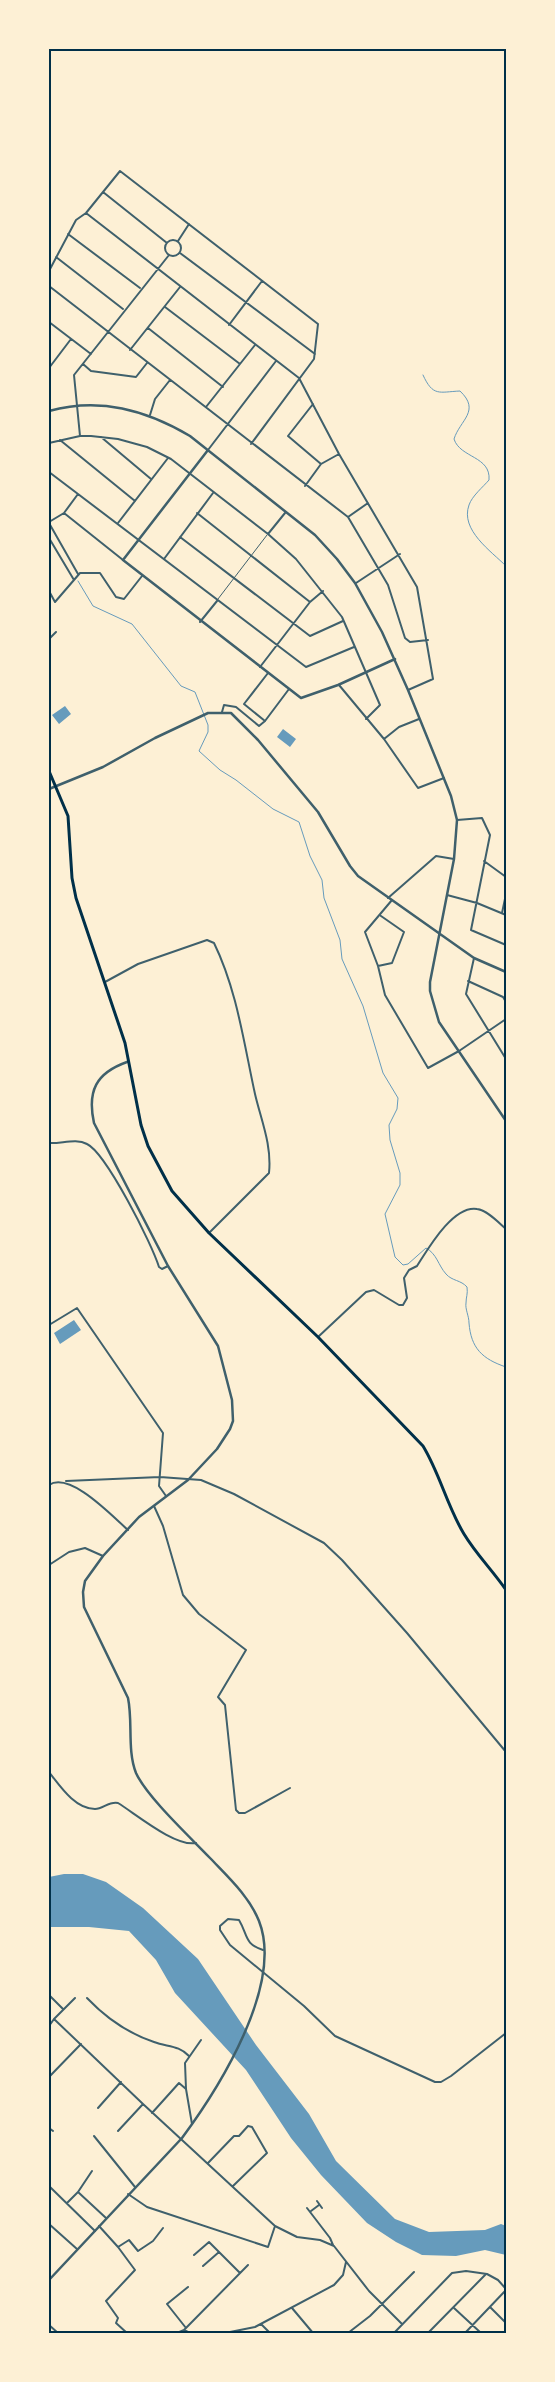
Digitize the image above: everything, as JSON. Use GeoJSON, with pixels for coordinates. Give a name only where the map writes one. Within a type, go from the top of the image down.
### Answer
{"type":"FeatureCollection","features":[{"type":"Feature","properties":{"kind":"main road"},"geometry":{"type":"LineString","coordinates":[[49,771],[68,816],[72,878],[76,898],[124,1042],[141,1124],[155,1163],[172,1191],[209,1233],[318,1336],[423,1446],[434,1463],[452,1509],[465,1535],[506,1590]]}},
{"type":"Feature","properties":{"kind":"street"},"geometry":{"type":"LineString","coordinates":[[49,271],[76,220],[86,213],[120,171],[318,324],[314,360],[250,444]]}},
{"type":"Feature","properties":{"kind":"street"},"geometry":{"type":"LineString","coordinates":[[103,192],[167,243]]}},
{"type":"Feature","properties":{"kind":"street"},"geometry":{"type":"LineString","coordinates":[[86,213],[229,326],[300,378],[339,454],[400,554],[417,587],[428,640],[432,680],[408,690]]}},
{"type":"Feature","properties":{"kind":"street"},"geometry":{"type":"LineString","coordinates":[[178,241],[189,224]]}},
{"type":"Feature","properties":{"kind":"street"},"geometry":{"type":"LineString","coordinates":[[68,234],[140,288]]}},
{"type":"Feature","properties":{"kind":"street"},"geometry":{"type":"LineString","coordinates":[[168,255],[165,248],[167,243],[174,240],[178,241]]}},
{"type":"Feature","properties":{"kind":"street"},"geometry":{"type":"LineString","coordinates":[[178,241],[181,246],[180,253]]}},
{"type":"Feature","properties":{"kind":"street"},"geometry":{"type":"LineString","coordinates":[[168,255],[176,256],[180,253]]}},
{"type":"Feature","properties":{"kind":"street"},"geometry":{"type":"LineString","coordinates":[[180,253],[315,354]]}},
{"type":"Feature","properties":{"kind":"street"},"geometry":{"type":"LineString","coordinates":[[80,436],[74,375],[140,288],[168,255]]}},
{"type":"Feature","properties":{"kind":"street"},"geometry":{"type":"LineString","coordinates":[[56,257],[124,310]]}},
{"type":"Feature","properties":{"kind":"street"},"geometry":{"type":"LineString","coordinates":[[229,326],[262,281]]}},
{"type":"Feature","properties":{"kind":"street"},"geometry":{"type":"LineString","coordinates":[[49,286],[130,350],[229,424],[250,444],[348,517],[388,585],[405,638],[410,642],[428,640]]}},
{"type":"Feature","properties":{"kind":"street"},"geometry":{"type":"LineString","coordinates":[[130,350],[180,287]]}},
{"type":"Feature","properties":{"kind":"street"},"geometry":{"type":"LineString","coordinates":[[165,307],[240,364]]}},
{"type":"Feature","properties":{"kind":"street"},"geometry":{"type":"LineString","coordinates":[[49,327],[50,323],[91,354]]}},
{"type":"Feature","properties":{"kind":"street"},"geometry":{"type":"LineString","coordinates":[[148,328],[223,387]]}},
{"type":"Feature","properties":{"kind":"street"},"geometry":{"type":"LineString","coordinates":[[49,368],[71,339]]}},
{"type":"Feature","properties":{"kind":"street"},"geometry":{"type":"LineString","coordinates":[[206,407],[255,345]]}},
{"type":"Feature","properties":{"kind":"street"},"geometry":{"type":"LineString","coordinates":[[123,560],[276,361]]}},
{"type":"Feature","properties":{"kind":"street"},"geometry":{"type":"LineString","coordinates":[[83,364],[91,371],[136,377],[147,363]]}},
{"type":"Feature","properties":{"kind":"street"},"geometry":{"type":"LineString","coordinates":[[150,415],[156,399],[170,380]]}},
{"type":"Feature","properties":{"kind":"street"},"geometry":{"type":"LineString","coordinates":[[313,404],[288,436],[321,464]]}},
{"type":"Feature","properties":{"kind":"street"},"geometry":{"type":"LineString","coordinates":[[49,411],[76,406],[116,407],[150,415],[190,436],[315,535],[355,583],[395,659],[444,778],[457,820],[454,859],[439,932],[430,991],[439,1022],[506,1121]]}},
{"type":"Feature","properties":{"kind":"street"},"geometry":{"type":"LineString","coordinates":[[49,443],[80,436],[129,441],[147,447],[168,458],[268,534],[296,559],[323,591],[344,621],[380,705],[366,719]]}},
{"type":"Feature","properties":{"kind":"street"},"geometry":{"type":"LineString","coordinates":[[101,437],[152,479]]}},
{"type":"Feature","properties":{"kind":"street"},"geometry":{"type":"LineString","coordinates":[[60,440],[135,501]]}},
{"type":"Feature","properties":{"kind":"street"},"geometry":{"type":"LineString","coordinates":[[305,486],[321,464],[339,454]]}},
{"type":"Feature","properties":{"kind":"street"},"geometry":{"type":"LineString","coordinates":[[118,523],[168,458]]}},
{"type":"Feature","properties":{"kind":"street"},"geometry":{"type":"LineString","coordinates":[[49,472],[306,667],[355,647]]}},
{"type":"Feature","properties":{"kind":"street"},"geometry":{"type":"LineString","coordinates":[[164,558],[213,493]]}},
{"type":"Feature","properties":{"kind":"street"},"geometry":{"type":"LineString","coordinates":[[78,494],[64,513],[49,523],[78,574]]}},
{"type":"Feature","properties":{"kind":"street"},"geometry":{"type":"LineString","coordinates":[[348,517],[368,503]]}},
{"type":"Feature","properties":{"kind":"street"},"geometry":{"type":"LineString","coordinates":[[200,622],[286,512]]}},
{"type":"Feature","properties":{"kind":"street"},"geometry":{"type":"LineString","coordinates":[[64,513],[200,622],[289,689],[304,698],[395,659]]}},
{"type":"Feature","properties":{"kind":"street"},"geometry":{"type":"LineString","coordinates":[[197,513],[310,602]]}},
{"type":"Feature","properties":{"kind":"street"},"geometry":{"type":"LineString","coordinates":[[180,536],[310,636],[344,621]]}},
{"type":"Feature","properties":{"kind":"street"},"geometry":{"type":"LineString","coordinates":[[49,538],[74,580]]}},
{"type":"Feature","properties":{"kind":"street"},"geometry":{"type":"LineString","coordinates":[[58,554],[65,550]]}},
{"type":"Feature","properties":{"kind":"street"},"geometry":{"type":"LineString","coordinates":[[355,583],[400,554]]}},
{"type":"Feature","properties":{"kind":"street"},"geometry":{"type":"LineString","coordinates":[[49,591],[55,602],[78,574],[100,573],[118,599],[124,599],[142,576]]}},
{"type":"Feature","properties":{"kind":"street"},"geometry":{"type":"LineString","coordinates":[[260,667],[310,602],[323,591]]}},
{"type":"Feature","properties":{"kind":"street"},"geometry":{"type":"LineString","coordinates":[[49,639],[56,632]]}},
{"type":"Feature","properties":{"kind":"street"},"geometry":{"type":"LineString","coordinates":[[265,721],[244,704],[268,673]]}},
{"type":"Feature","properties":{"kind":"street"},"geometry":{"type":"LineString","coordinates":[[338,685],[384,739],[418,788],[444,778]]}},
{"type":"Feature","properties":{"kind":"street"},"geometry":{"type":"LineString","coordinates":[[222,712],[224,705],[231,705],[259,726],[265,721],[289,689]]}},
{"type":"Feature","properties":{"kind":"street"},"geometry":{"type":"LineString","coordinates":[[49,789],[104,767],[161,735],[201,718],[208,713],[231,713],[238,718],[284,770],[318,812],[358,876],[474,958],[506,972]]}},
{"type":"Feature","properties":{"kind":"street"},"geometry":{"type":"LineString","coordinates":[[384,739],[399,727],[419,719]]}},
{"type":"Feature","properties":{"kind":"street"},"geometry":{"type":"LineString","coordinates":[[457,820],[482,818],[490,835],[471,930],[506,945]]}},
{"type":"Feature","properties":{"kind":"street"},"geometry":{"type":"LineString","coordinates":[[388,898],[436,856],[454,859]]}},
{"type":"Feature","properties":{"kind":"street"},"geometry":{"type":"LineString","coordinates":[[484,861],[506,877]]}},
{"type":"Feature","properties":{"kind":"street"},"geometry":{"type":"LineString","coordinates":[[502,913],[506,894]]}},
{"type":"Feature","properties":{"kind":"street"},"geometry":{"type":"LineString","coordinates":[[447,895],[477,902],[506,915]]}},
{"type":"Feature","properties":{"kind":"street"},"geometry":{"type":"LineString","coordinates":[[392,900],[365,932],[391,1009],[428,1068],[459,1051],[506,1019]]}},
{"type":"Feature","properties":{"kind":"street"},"geometry":{"type":"LineString","coordinates":[[378,966],[392,962],[404,932],[380,916]]}},
{"type":"Feature","properties":{"kind":"street"},"geometry":{"type":"LineString","coordinates":[[104,982],[138,964],[207,940],[214,943],[219,954],[238,1012],[258,1108],[266,1132],[270,1164],[269,1173],[209,1233]]}},
{"type":"Feature","properties":{"kind":"street"},"geometry":{"type":"LineString","coordinates":[[474,958],[466,994],[506,1059]]}},
{"type":"Feature","properties":{"kind":"street"},"geometry":{"type":"LineString","coordinates":[[468,981],[503,997],[506,1002]]}},
{"type":"Feature","properties":{"kind":"street"},"geometry":{"type":"LineString","coordinates":[[49,2280],[182,2138],[192,2124],[233,2059],[256,2001],[263,1966],[264,1950],[259,1922],[248,1900],[161,1806],[136,1772],[133,1761],[131,1712],[128,1698],[82,1600],[85,1581],[103,1556],[154,1506],[188,1480],[226,1437],[233,1421],[232,1400],[218,1346],[168,1266],[94,1123],[91,1108],[96,1084],[112,1067],[127,1062]]}},
{"type":"Feature","properties":{"kind":"street"},"geometry":{"type":"LineString","coordinates":[[49,1143],[80,1141],[94,1148],[128,1201],[159,1267],[162,1269],[168,1266]]}},
{"type":"Feature","properties":{"kind":"street"},"geometry":{"type":"LineString","coordinates":[[318,1336],[366,1292],[374,1290],[399,1305],[403,1305],[408,1298],[404,1278],[409,1270],[416,1266],[448,1222],[472,1209],[481,1210],[506,1229]]}},
{"type":"Feature","properties":{"kind":"street"},"geometry":{"type":"LineString","coordinates":[[49,1325],[78,1308],[94,1331],[163,1433],[160,1486],[166,1496]]}},
{"type":"Feature","properties":{"kind":"street"},"geometry":{"type":"LineString","coordinates":[[49,1485],[53,1482],[160,1477],[201,1480],[234,1494],[330,1548],[408,1633],[506,1752]]}},
{"type":"Feature","properties":{"kind":"street"},"geometry":{"type":"LineString","coordinates":[[66,1482],[89,1496],[128,1530]]}},
{"type":"Feature","properties":{"kind":"street"},"geometry":{"type":"LineString","coordinates":[[154,1506],[163,1526],[183,1595],[204,1618],[246,1650],[218,1697],[226,1705],[236,1810],[239,1813],[245,1813],[290,1788]]}},
{"type":"Feature","properties":{"kind":"street"},"geometry":{"type":"LineString","coordinates":[[49,1565],[69,1552],[85,1548],[103,1556]]}},
{"type":"Feature","properties":{"kind":"street"},"geometry":{"type":"LineString","coordinates":[[49,1772],[64,1792],[84,1806],[96,1809],[113,1802],[118,1803],[178,1840],[190,1844],[196,1843]]}},
{"type":"Feature","properties":{"kind":"street"},"geometry":{"type":"LineString","coordinates":[[264,1950],[253,1947],[248,1942],[239,1920],[228,1919],[220,1926],[220,1930],[230,1945],[304,2006],[335,2036],[435,2082],[442,2082],[506,2033]]}},
{"type":"Feature","properties":{"kind":"street"},"geometry":{"type":"LineString","coordinates":[[49,1974],[49,1984]]}},
{"type":"Feature","properties":{"kind":"street"},"geometry":{"type":"LineString","coordinates":[[49,1995],[64,2010]]}},
{"type":"Feature","properties":{"kind":"street"},"geometry":{"type":"LineString","coordinates":[[49,2026],[75,1998]]}},
{"type":"Feature","properties":{"kind":"street"},"geometry":{"type":"LineString","coordinates":[[87,1998],[102,2014],[115,2024],[155,2043],[183,2049],[189,2056]]}},
{"type":"Feature","properties":{"kind":"street"},"geometry":{"type":"LineString","coordinates":[[54,2019],[152,2113],[182,2138],[275,2226],[297,2237],[320,2240],[334,2246]]}},
{"type":"Feature","properties":{"kind":"street"},"geometry":{"type":"LineString","coordinates":[[192,2124],[184,2071],[185,2063],[201,2040]]}},
{"type":"Feature","properties":{"kind":"street"},"geometry":{"type":"LineString","coordinates":[[49,2077],[81,2044]]}},
{"type":"Feature","properties":{"kind":"street"},"geometry":{"type":"LineString","coordinates":[[98,2108],[121,2082]]}},
{"type":"Feature","properties":{"kind":"street"},"geometry":{"type":"LineString","coordinates":[[152,2113],[180,2083],[186,2089]]}},
{"type":"Feature","properties":{"kind":"street"},"geometry":{"type":"LineString","coordinates":[[118,2131],[143,2104]]}},
{"type":"Feature","properties":{"kind":"street"},"geometry":{"type":"LineString","coordinates":[[208,2163],[234,2136],[239,2136],[248,2126],[252,2127],[268,2153],[233,2186]]}},
{"type":"Feature","properties":{"kind":"street"},"geometry":{"type":"LineString","coordinates":[[49,2128],[52,2131]]}},
{"type":"Feature","properties":{"kind":"street"},"geometry":{"type":"LineString","coordinates":[[94,2136],[135,2187]]}},
{"type":"Feature","properties":{"kind":"street"},"geometry":{"type":"LineString","coordinates":[[67,2204],[78,2192],[92,2171]]}},
{"type":"Feature","properties":{"kind":"street"},"geometry":{"type":"LineString","coordinates":[[49,2186],[95,2231]]}},
{"type":"Feature","properties":{"kind":"street"},"geometry":{"type":"LineString","coordinates":[[78,2192],[106,2218]]}},
{"type":"Feature","properties":{"kind":"street"},"geometry":{"type":"LineString","coordinates":[[128,2194],[147,2207],[268,2247],[275,2226]]}},
{"type":"Feature","properties":{"kind":"street"},"geometry":{"type":"LineString","coordinates":[[317,2201],[322,2208]]}},
{"type":"Feature","properties":{"kind":"street"},"geometry":{"type":"LineString","coordinates":[[310,2211],[319,2204]]}},
{"type":"Feature","properties":{"kind":"street"},"geometry":{"type":"LineString","coordinates":[[307,2208],[346,2262],[402,2324]]}},
{"type":"Feature","properties":{"kind":"street"},"geometry":{"type":"LineString","coordinates":[[49,2224],[77,2249]]}},
{"type":"Feature","properties":{"kind":"street"},"geometry":{"type":"LineString","coordinates":[[99,2226],[135,2270],[106,2301],[106,2304],[118,2318],[116,2324],[127,2333]]}},
{"type":"Feature","properties":{"kind":"street"},"geometry":{"type":"LineString","coordinates":[[118,2247],[129,2240],[138,2251],[153,2241],[163,2228]]}},
{"type":"Feature","properties":{"kind":"street"},"geometry":{"type":"LineString","coordinates":[[194,2255],[209,2242],[240,2273]]}},
{"type":"Feature","properties":{"kind":"street"},"geometry":{"type":"LineString","coordinates":[[203,2266],[219,2252]]}},
{"type":"Feature","properties":{"kind":"street"},"geometry":{"type":"LineString","coordinates":[[225,2333],[261,2324],[339,2281],[346,2262]]}},
{"type":"Feature","properties":{"kind":"street"},"geometry":{"type":"LineString","coordinates":[[177,2333],[185,2329],[248,2264]]}},
{"type":"Feature","properties":{"kind":"street"},"geometry":{"type":"LineString","coordinates":[[394,2333],[450,2274],[466,2271],[487,2274],[498,2280],[506,2290],[465,2333]]}},
{"type":"Feature","properties":{"kind":"street"},"geometry":{"type":"LineString","coordinates":[[348,2333],[382,2304],[414,2272]]}},
{"type":"Feature","properties":{"kind":"street"},"geometry":{"type":"LineString","coordinates":[[428,2333],[487,2274]]}},
{"type":"Feature","properties":{"kind":"street"},"geometry":{"type":"LineString","coordinates":[[188,2287],[167,2304],[190,2333]]}},
{"type":"Feature","properties":{"kind":"street"},"geometry":{"type":"LineString","coordinates":[[490,2307],[506,2323]]}},
{"type":"Feature","properties":{"kind":"street"},"geometry":{"type":"LineString","coordinates":[[292,2308],[313,2333]]}},
{"type":"Feature","properties":{"kind":"street"},"geometry":{"type":"LineString","coordinates":[[454,2308],[481,2333]]}},
{"type":"Feature","properties":{"kind":"street"},"geometry":{"type":"LineString","coordinates":[[49,2324],[58,2333]]}},
{"type":"Feature","properties":{"kind":"street"},"geometry":{"type":"LineString","coordinates":[[261,2324],[270,2333]]}},
{"type":"Feature","properties":{"kind":"water"},"geometry":{"type":"Polygon","coordinates":[[[65,706],[71,714],[59,724],[52,715],[65,706]]]}},
{"type":"Feature","properties":{"kind":"water"},"geometry":{"type":"Polygon","coordinates":[[[283,729],[296,739],[290,747],[277,737],[283,729]]]}},
{"type":"Feature","properties":{"kind":"water"},"geometry":{"type":"Polygon","coordinates":[[[74,1320],[81,1330],[60,1344],[54,1333],[74,1320]]]}},
{"type":"Feature","properties":{"kind":"water"},"geometry":{"type":"Polygon","coordinates":[[[64,1874],[83,1874],[106,1882],[143,1908],[198,1959],[256,2045],[309,2114],[336,2161],[395,2219],[429,2232],[485,2230],[501,2224],[506,2226],[506,2255],[485,2250],[456,2256],[422,2255],[396,2242],[367,2223],[321,2175],[291,2138],[246,2070],[175,1993],[156,1960],[129,1931],[89,1927],[49,1927],[49,1877],[64,1874]]]}},
{"type":"Feature","properties":{"kind":"waterway"},"geometry":{"type":"LineString","coordinates":[[423,375],[430,387],[437,392],[460,391],[469,404],[467,415],[454,439],[462,450],[485,466],[489,480],[470,502],[467,514],[469,523],[485,547],[506,566]]}},
{"type":"Feature","properties":{"kind":"waterway"},"geometry":{"type":"LineString","coordinates":[[78,581],[93,606],[132,624],[181,686],[195,692],[208,725],[208,732],[199,751],[220,770],[273,809],[299,822],[310,856],[322,880],[324,898],[340,940],[342,959],[363,1006],[383,1073],[398,1098],[397,1109],[389,1125],[390,1140],[400,1173],[400,1185],[385,1214],[395,1257],[403,1265],[408,1264],[426,1248],[430,1250],[443,1271],[467,1287],[466,1308],[470,1332],[475,1346],[484,1356],[506,1367]]}}]}
